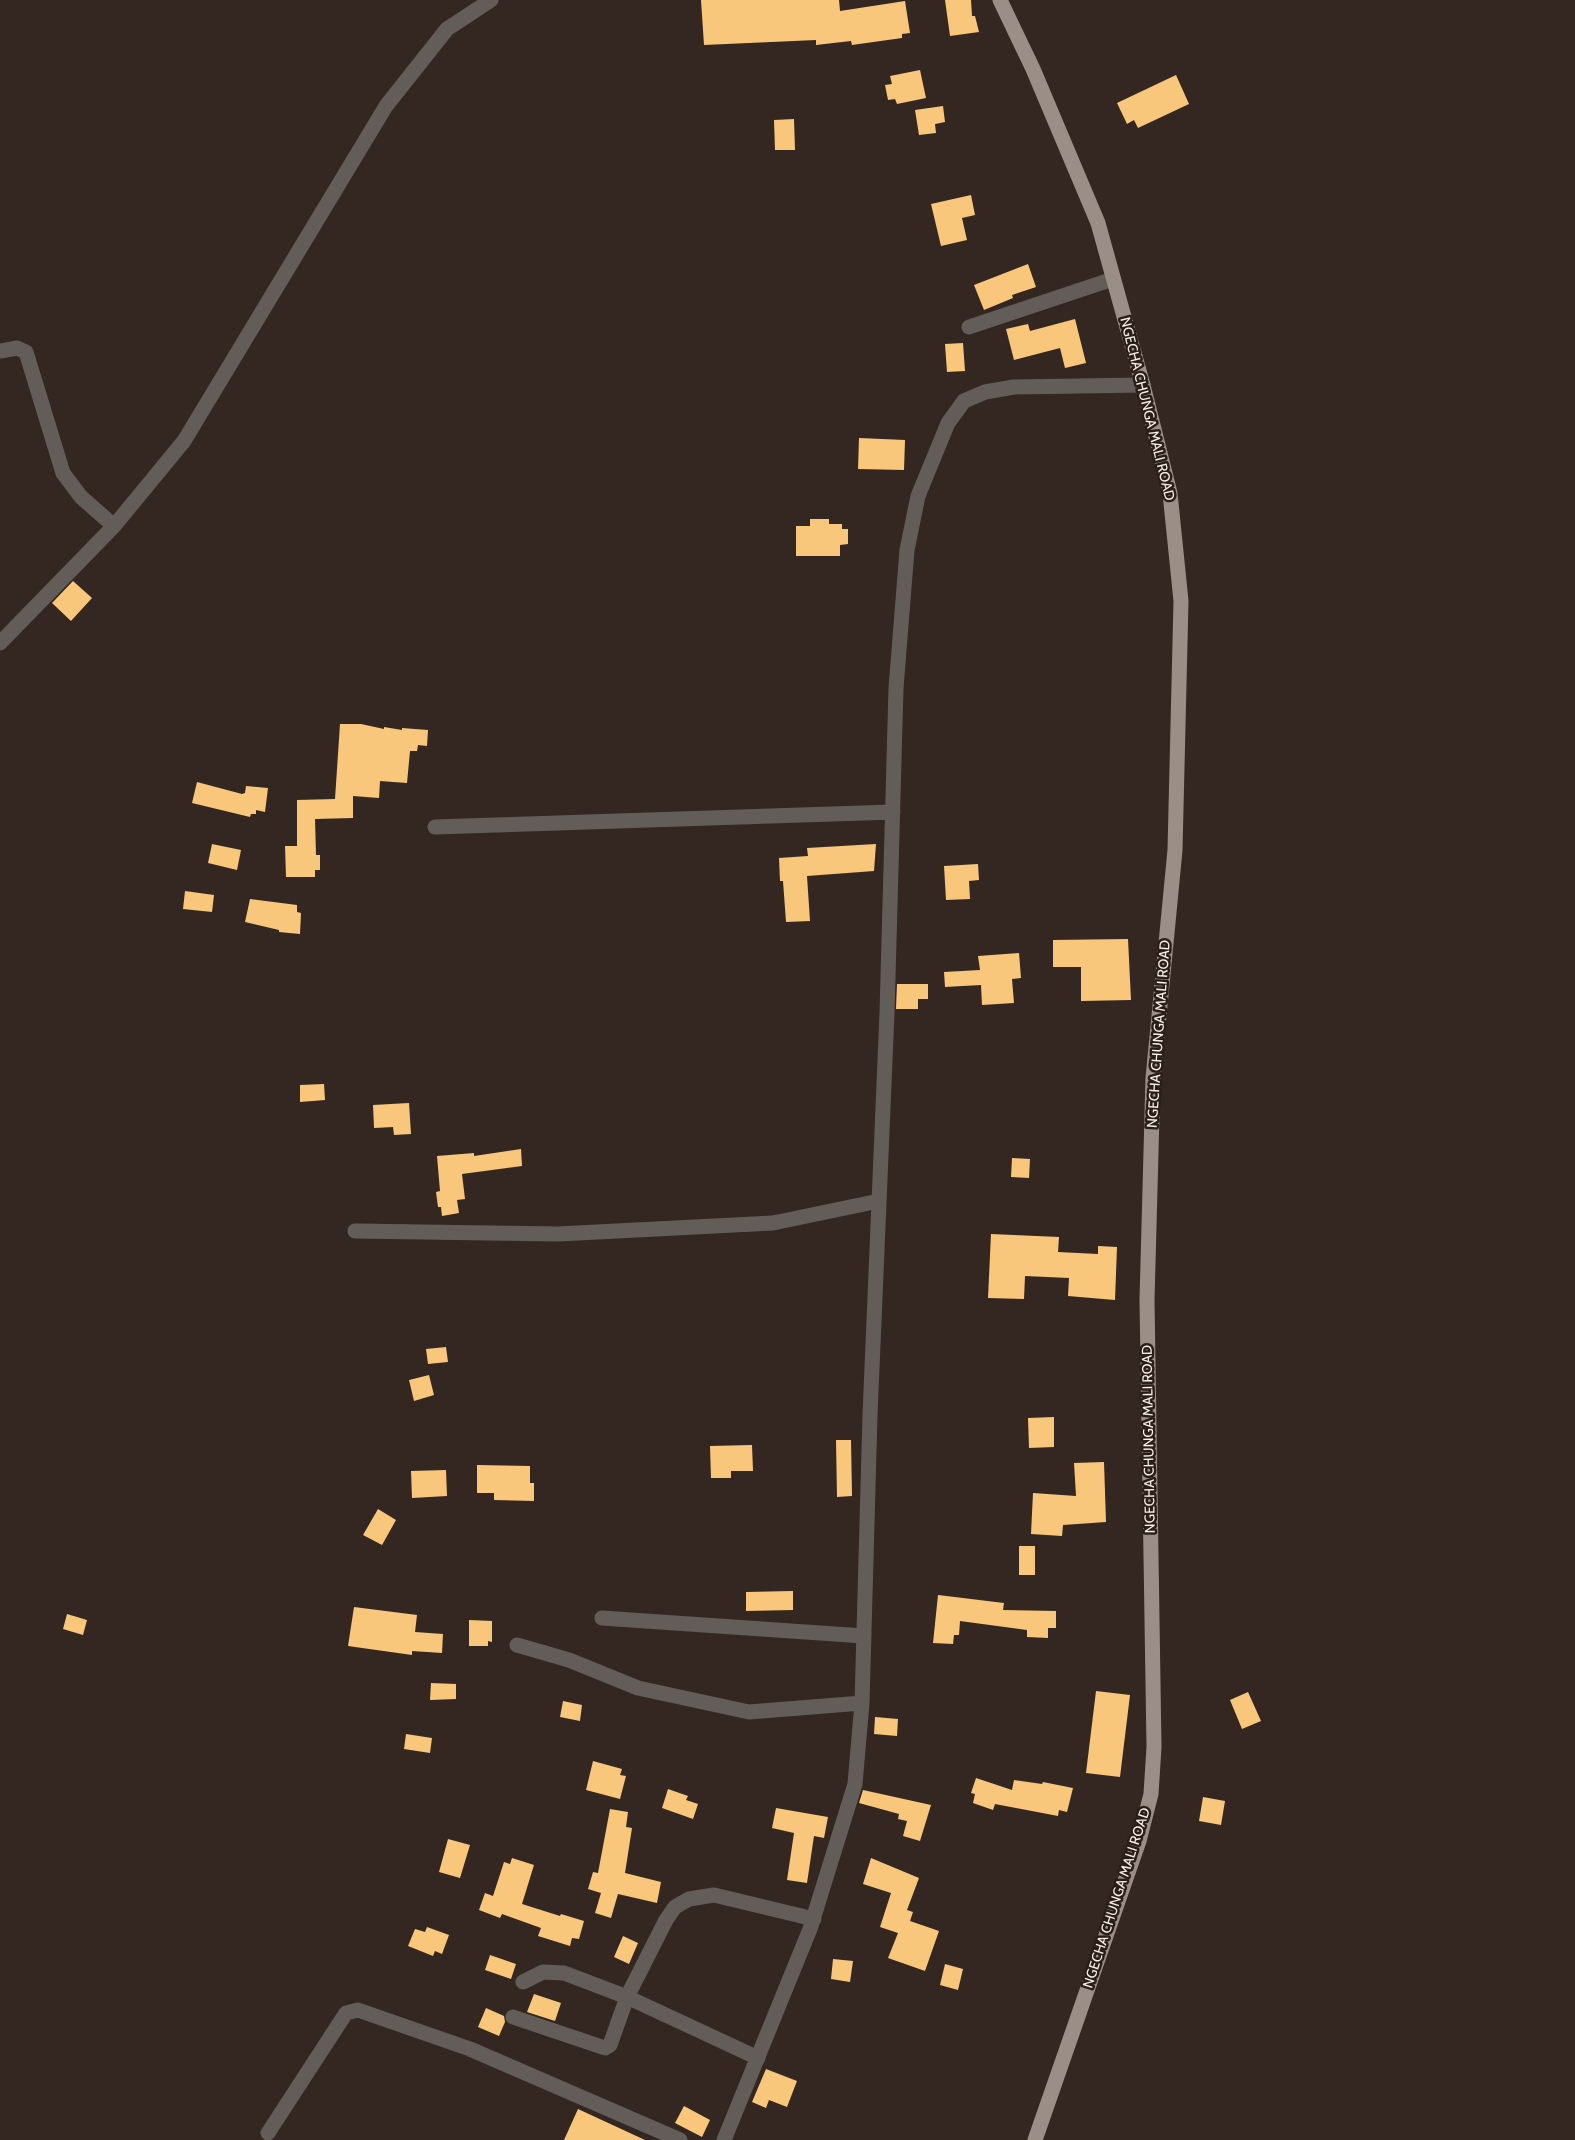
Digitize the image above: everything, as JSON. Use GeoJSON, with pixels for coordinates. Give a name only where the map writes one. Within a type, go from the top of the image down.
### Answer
{"type":"FeatureCollection","features":[{"type":"Feature","properties":{"kind":"main road","name":"NGECHA CHUNGA MALI ROAD"},"geometry":{"type":"LineString","coordinates":[[1000,0],[1033,69],[1098,222],[1143,385],[1170,494],[1181,601],[1175,850],[1153,1078],[1148,1262],[1154,1747],[1151,1794],[1139,1841],[1035,2140]]}},
{"type":"Feature","properties":{"kind":"street"},"geometry":{"type":"LineString","coordinates":[[0,643],[114,526],[184,441],[386,106],[447,30],[491,0]]}},
{"type":"Feature","properties":{"kind":"street"},"geometry":{"type":"LineString","coordinates":[[969,327],[1114,279]]}},
{"type":"Feature","properties":{"kind":"street"},"geometry":{"type":"LineString","coordinates":[[0,351],[17,348],[26,352],[63,473],[81,497],[114,526]]}},
{"type":"Feature","properties":{"kind":"street"},"geometry":{"type":"LineString","coordinates":[[724,2140],[814,1919],[855,1784],[862,1703],[870,1416],[896,688],[906,550],[918,496],[948,423],[964,401],[985,392],[1014,387],[1143,385]]}},
{"type":"Feature","properties":{"kind":"street"},"geometry":{"type":"LineString","coordinates":[[435,827],[893,812]]}},
{"type":"Feature","properties":{"kind":"street"},"geometry":{"type":"LineString","coordinates":[[355,1231],[558,1234],[754,1224],[774,1222],[879,1201]]}},
{"type":"Feature","properties":{"kind":"street"},"geometry":{"type":"LineString","coordinates":[[602,1618],[864,1636]]}},
{"type":"Feature","properties":{"kind":"street"},"geometry":{"type":"LineString","coordinates":[[517,1645],[569,1660],[638,1688],[749,1712],[862,1703]]}},
{"type":"Feature","properties":{"kind":"street"},"geometry":{"type":"LineString","coordinates":[[513,2018],[605,2048],[610,2045],[627,1997],[666,1920],[675,1907],[689,1898],[714,1895],[814,1919]]}},
{"type":"Feature","properties":{"kind":"street"},"geometry":{"type":"LineString","coordinates":[[523,1982],[543,1972],[555,1971],[627,1997],[758,2058]]}},
{"type":"Feature","properties":{"kind":"street"},"geometry":{"type":"LineString","coordinates":[[268,2133],[346,2013],[358,2010],[470,2049],[680,2140]]}},
{"type":"Feature","properties":{"kind":"building"},"geometry":{"type":"Polygon","coordinates":[[[701,0],[839,0],[840,11],[905,1],[910,33],[902,34],[902,38],[852,45],[851,41],[816,45],[816,40],[704,45],[701,0]]]}},
{"type":"Feature","properties":{"kind":"building"},"geometry":{"type":"Polygon","coordinates":[[[945,0],[971,0],[972,16],[975,16],[979,32],[950,36],[945,0]]]}},
{"type":"Feature","properties":{"kind":"building"},"geometry":{"type":"Polygon","coordinates":[[[920,70],[926,98],[897,104],[895,99],[888,100],[885,85],[892,84],[890,76],[920,70]]]}},
{"type":"Feature","properties":{"kind":"building"},"geometry":{"type":"Polygon","coordinates":[[[1176,75],[1189,104],[1138,128],[1134,120],[1127,124],[1117,103],[1176,75]]]}},
{"type":"Feature","properties":{"kind":"building"},"geometry":{"type":"Polygon","coordinates":[[[943,106],[945,122],[935,124],[936,133],[919,135],[915,110],[943,106]]]}},
{"type":"Feature","properties":{"kind":"building"},"geometry":{"type":"Polygon","coordinates":[[[794,119],[795,150],[775,150],[774,120],[794,119]]]}},
{"type":"Feature","properties":{"kind":"building"},"geometry":{"type":"Polygon","coordinates":[[[971,195],[975,215],[962,218],[967,240],[941,246],[931,204],[971,195]]]}},
{"type":"Feature","properties":{"kind":"building"},"geometry":{"type":"Polygon","coordinates":[[[1028,264],[1036,287],[1012,295],[1013,298],[984,310],[974,285],[1028,264]]]}},
{"type":"Feature","properties":{"kind":"building"},"geometry":{"type":"Polygon","coordinates":[[[1075,319],[1086,363],[1065,368],[1060,348],[1014,360],[1006,329],[1028,324],[1030,331],[1075,319]]]}},
{"type":"Feature","properties":{"kind":"building"},"geometry":{"type":"Polygon","coordinates":[[[963,343],[965,371],[947,372],[945,344],[963,343]]]}},
{"type":"Feature","properties":{"kind":"building"},"geometry":{"type":"Polygon","coordinates":[[[859,438],[905,440],[904,470],[858,469],[859,438]]]}},
{"type":"Feature","properties":{"kind":"building"},"geometry":{"type":"Polygon","coordinates":[[[810,519],[829,519],[829,524],[842,524],[842,529],[848,529],[848,544],[840,545],[840,556],[796,556],[796,526],[810,526],[810,519]]]}},
{"type":"Feature","properties":{"kind":"building"},"geometry":{"type":"Polygon","coordinates":[[[73,581],[92,598],[71,621],[52,603],[73,581]]]}},
{"type":"Feature","properties":{"kind":"building"},"geometry":{"type":"Polygon","coordinates":[[[340,724],[361,724],[384,729],[384,727],[402,730],[402,728],[428,730],[427,746],[418,745],[417,751],[410,751],[407,783],[380,781],[379,798],[353,796],[353,818],[315,819],[316,855],[320,855],[320,870],[315,870],[315,877],[286,877],[285,846],[297,846],[297,800],[335,799],[340,724]]]}},
{"type":"Feature","properties":{"kind":"building"},"geometry":{"type":"Polygon","coordinates":[[[197,782],[242,794],[245,793],[246,786],[268,788],[265,812],[256,810],[256,814],[251,814],[250,817],[192,803],[197,782]]]}},
{"type":"Feature","properties":{"kind":"building"},"geometry":{"type":"Polygon","coordinates":[[[212,844],[241,850],[237,870],[208,863],[212,844]]]}},
{"type":"Feature","properties":{"kind":"building"},"geometry":{"type":"Polygon","coordinates":[[[876,844],[874,871],[807,876],[810,921],[786,922],[783,881],[780,881],[779,858],[808,856],[807,848],[876,844]]]}},
{"type":"Feature","properties":{"kind":"building"},"geometry":{"type":"Polygon","coordinates":[[[978,864],[979,880],[969,881],[970,899],[946,900],[944,866],[978,864]]]}},
{"type":"Feature","properties":{"kind":"building"},"geometry":{"type":"Polygon","coordinates":[[[185,891],[214,895],[212,912],[183,909],[185,891]]]}},
{"type":"Feature","properties":{"kind":"building"},"geometry":{"type":"Polygon","coordinates":[[[250,899],[297,905],[297,912],[301,913],[300,934],[279,932],[279,930],[245,922],[250,899]]]}},
{"type":"Feature","properties":{"kind":"building"},"geometry":{"type":"Polygon","coordinates":[[[1128,939],[1131,1000],[1081,1001],[1081,967],[1053,967],[1053,940],[1128,939]]]}},
{"type":"Feature","properties":{"kind":"building"},"geometry":{"type":"Polygon","coordinates":[[[1019,953],[1021,978],[1012,979],[1014,1003],[982,1005],[981,985],[945,987],[944,972],[980,970],[978,956],[1019,953]]]}},
{"type":"Feature","properties":{"kind":"building"},"geometry":{"type":"Polygon","coordinates":[[[897,984],[928,984],[928,999],[918,999],[918,1009],[896,1009],[897,984]]]}},
{"type":"Feature","properties":{"kind":"building"},"geometry":{"type":"Polygon","coordinates":[[[324,1084],[325,1100],[300,1102],[300,1085],[324,1084]]]}},
{"type":"Feature","properties":{"kind":"building"},"geometry":{"type":"Polygon","coordinates":[[[409,1103],[411,1134],[394,1135],[393,1127],[374,1128],[373,1105],[409,1103]]]}},
{"type":"Feature","properties":{"kind":"building"},"geometry":{"type":"Polygon","coordinates":[[[521,1149],[522,1166],[462,1174],[465,1199],[457,1200],[459,1213],[442,1216],[441,1207],[438,1207],[436,1192],[440,1191],[437,1156],[474,1153],[474,1156],[521,1149]]]}},
{"type":"Feature","properties":{"kind":"building"},"geometry":{"type":"Polygon","coordinates":[[[1012,1158],[1030,1159],[1029,1178],[1011,1177],[1012,1158]]]}},
{"type":"Feature","properties":{"kind":"building"},"geometry":{"type":"Polygon","coordinates":[[[991,1234],[1059,1237],[1058,1252],[1098,1254],[1098,1246],[1117,1247],[1115,1300],[1068,1296],[1069,1278],[1025,1276],[1024,1299],[988,1298],[991,1234]]]}},
{"type":"Feature","properties":{"kind":"building"},"geometry":{"type":"Polygon","coordinates":[[[446,1347],[448,1362],[428,1364],[426,1349],[446,1347]]]}},
{"type":"Feature","properties":{"kind":"building"},"geometry":{"type":"Polygon","coordinates":[[[429,1375],[434,1395],[414,1401],[409,1380],[429,1375]]]}},
{"type":"Feature","properties":{"kind":"building"},"geometry":{"type":"Polygon","coordinates":[[[1054,1417],[1054,1447],[1029,1448],[1028,1418],[1054,1417]]]}},
{"type":"Feature","properties":{"kind":"building"},"geometry":{"type":"Polygon","coordinates":[[[836,1440],[851,1440],[852,1496],[837,1497],[836,1440]]]}},
{"type":"Feature","properties":{"kind":"building"},"geometry":{"type":"Polygon","coordinates":[[[752,1445],[753,1471],[731,1471],[731,1478],[711,1478],[710,1446],[752,1445]]]}},
{"type":"Feature","properties":{"kind":"building"},"geometry":{"type":"Polygon","coordinates":[[[1104,1462],[1106,1522],[1063,1525],[1062,1536],[1031,1534],[1033,1493],[1076,1496],[1074,1463],[1104,1462]]]}},
{"type":"Feature","properties":{"kind":"building"},"geometry":{"type":"Polygon","coordinates":[[[477,1465],[530,1466],[530,1483],[534,1483],[534,1501],[494,1500],[494,1493],[477,1493],[477,1465]]]}},
{"type":"Feature","properties":{"kind":"building"},"geometry":{"type":"Polygon","coordinates":[[[446,1470],[447,1496],[412,1498],[411,1471],[446,1470]]]}},
{"type":"Feature","properties":{"kind":"building"},"geometry":{"type":"Polygon","coordinates":[[[378,1509],[396,1520],[382,1545],[363,1535],[378,1509]]]}},
{"type":"Feature","properties":{"kind":"building"},"geometry":{"type":"Polygon","coordinates":[[[1019,1546],[1035,1546],[1035,1575],[1019,1575],[1019,1546]]]}},
{"type":"Feature","properties":{"kind":"building"},"geometry":{"type":"Polygon","coordinates":[[[793,1591],[793,1610],[746,1611],[746,1592],[793,1591]]]}},
{"type":"Feature","properties":{"kind":"building"},"geometry":{"type":"Polygon","coordinates":[[[938,1595],[1004,1603],[1003,1610],[1056,1611],[1056,1628],[1048,1628],[1048,1638],[1027,1637],[1027,1630],[960,1621],[959,1635],[954,1635],[953,1644],[933,1643],[938,1595]]]}},
{"type":"Feature","properties":{"kind":"building"},"geometry":{"type":"Polygon","coordinates":[[[354,1607],[417,1615],[415,1632],[443,1634],[442,1653],[412,1651],[412,1655],[348,1646],[354,1607]]]}},
{"type":"Feature","properties":{"kind":"building"},"geometry":{"type":"Polygon","coordinates":[[[67,1614],[87,1620],[83,1635],[63,1629],[67,1614]]]}},
{"type":"Feature","properties":{"kind":"building"},"geometry":{"type":"Polygon","coordinates":[[[469,1620],[492,1621],[492,1642],[488,1641],[488,1646],[469,1646],[469,1620]]]}},
{"type":"Feature","properties":{"kind":"building"},"geometry":{"type":"Polygon","coordinates":[[[431,1683],[456,1684],[456,1699],[430,1700],[431,1683]]]}},
{"type":"Feature","properties":{"kind":"building"},"geometry":{"type":"Polygon","coordinates":[[[1096,1691],[1130,1695],[1120,1777],[1086,1773],[1096,1691]]]}},
{"type":"Feature","properties":{"kind":"building"},"geometry":{"type":"Polygon","coordinates":[[[1248,1692],[1261,1721],[1242,1729],[1230,1700],[1248,1692]]]}},
{"type":"Feature","properties":{"kind":"building"},"geometry":{"type":"Polygon","coordinates":[[[563,1701],[582,1705],[580,1721],[560,1717],[563,1701]]]}},
{"type":"Feature","properties":{"kind":"building"},"geometry":{"type":"Polygon","coordinates":[[[875,1717],[898,1719],[897,1736],[874,1734],[875,1717]]]}},
{"type":"Feature","properties":{"kind":"building"},"geometry":{"type":"Polygon","coordinates":[[[406,1734],[432,1738],[430,1753],[404,1749],[406,1734]]]}},
{"type":"Feature","properties":{"kind":"building"},"geometry":{"type":"Polygon","coordinates":[[[593,1761],[622,1769],[620,1775],[626,1776],[620,1799],[586,1790],[593,1761]]]}},
{"type":"Feature","properties":{"kind":"building"},"geometry":{"type":"Polygon","coordinates":[[[976,1778],[1012,1790],[1014,1780],[1042,1784],[1043,1782],[1073,1788],[1067,1812],[1059,1810],[1058,1816],[995,1804],[993,1810],[973,1803],[975,1794],[971,1793],[976,1778]]]}},
{"type":"Feature","properties":{"kind":"building"},"geometry":{"type":"Polygon","coordinates":[[[668,1789],[688,1796],[686,1800],[698,1804],[693,1819],[662,1808],[668,1789]]]}},
{"type":"Feature","properties":{"kind":"building"},"geometry":{"type":"Polygon","coordinates":[[[863,1790],[931,1805],[920,1841],[903,1836],[907,1821],[898,1819],[899,1814],[859,1803],[863,1790]]]}},
{"type":"Feature","properties":{"kind":"building"},"geometry":{"type":"Polygon","coordinates":[[[1203,1797],[1225,1801],[1221,1825],[1199,1821],[1203,1797]]]}},
{"type":"Feature","properties":{"kind":"building"},"geometry":{"type":"Polygon","coordinates":[[[776,1808],[828,1817],[824,1838],[814,1836],[807,1883],[787,1880],[794,1833],[772,1828],[776,1808]]]}},
{"type":"Feature","properties":{"kind":"building"},"geometry":{"type":"Polygon","coordinates":[[[610,1809],[628,1812],[626,1827],[632,1828],[625,1873],[661,1882],[657,1903],[618,1894],[611,1918],[595,1913],[601,1893],[588,1889],[593,1872],[598,1873],[610,1809]]]}},
{"type":"Feature","properties":{"kind":"building"},"geometry":{"type":"Polygon","coordinates":[[[448,1839],[470,1845],[460,1878],[439,1872],[448,1839]]]}},
{"type":"Feature","properties":{"kind":"building"},"geometry":{"type":"Polygon","coordinates":[[[512,1858],[534,1865],[522,1904],[560,1916],[561,1914],[584,1921],[579,1939],[572,1938],[570,1946],[538,1936],[541,1928],[502,1914],[500,1918],[479,1910],[485,1893],[493,1896],[504,1862],[510,1864],[512,1858]]]}},
{"type":"Feature","properties":{"kind":"building"},"geometry":{"type":"Polygon","coordinates":[[[871,1858],[919,1878],[907,1910],[913,1912],[910,1921],[939,1931],[925,1971],[888,1958],[898,1933],[880,1927],[891,1893],[863,1884],[871,1858]]]}},
{"type":"Feature","properties":{"kind":"building"},"geometry":{"type":"Polygon","coordinates":[[[427,1927],[449,1935],[442,1954],[435,1951],[433,1956],[408,1946],[415,1929],[425,1932],[427,1927]]]}},
{"type":"Feature","properties":{"kind":"building"},"geometry":{"type":"Polygon","coordinates":[[[623,1936],[638,1943],[629,1964],[614,1957],[623,1936]]]}},
{"type":"Feature","properties":{"kind":"building"},"geometry":{"type":"Polygon","coordinates":[[[490,1955],[516,1964],[511,1979],[485,1970],[490,1955]]]}},
{"type":"Feature","properties":{"kind":"building"},"geometry":{"type":"Polygon","coordinates":[[[833,1959],[853,1961],[850,1982],[831,1979],[833,1959]]]}},
{"type":"Feature","properties":{"kind":"building"},"geometry":{"type":"Polygon","coordinates":[[[945,1964],[963,1969],[958,1990],[940,1985],[945,1964]]]}},
{"type":"Feature","properties":{"kind":"building"},"geometry":{"type":"Polygon","coordinates":[[[534,1994],[561,2003],[555,2021],[527,2012],[534,1994]]]}},
{"type":"Feature","properties":{"kind":"building"},"geometry":{"type":"Polygon","coordinates":[[[486,2008],[504,2016],[505,2022],[499,2036],[478,2027],[486,2008]]]}},
{"type":"Feature","properties":{"kind":"building"},"geometry":{"type":"Polygon","coordinates":[[[766,2069],[797,2081],[787,2107],[769,2100],[766,2108],[752,2102],[766,2069]]]}},
{"type":"Feature","properties":{"kind":"building"},"geometry":{"type":"Polygon","coordinates":[[[684,2106],[710,2120],[702,2137],[675,2123],[684,2106]]]}},
{"type":"Feature","properties":{"kind":"building"},"geometry":{"type":"Polygon","coordinates":[[[578,2109],[645,2140],[564,2140],[578,2109]]]}}]}
